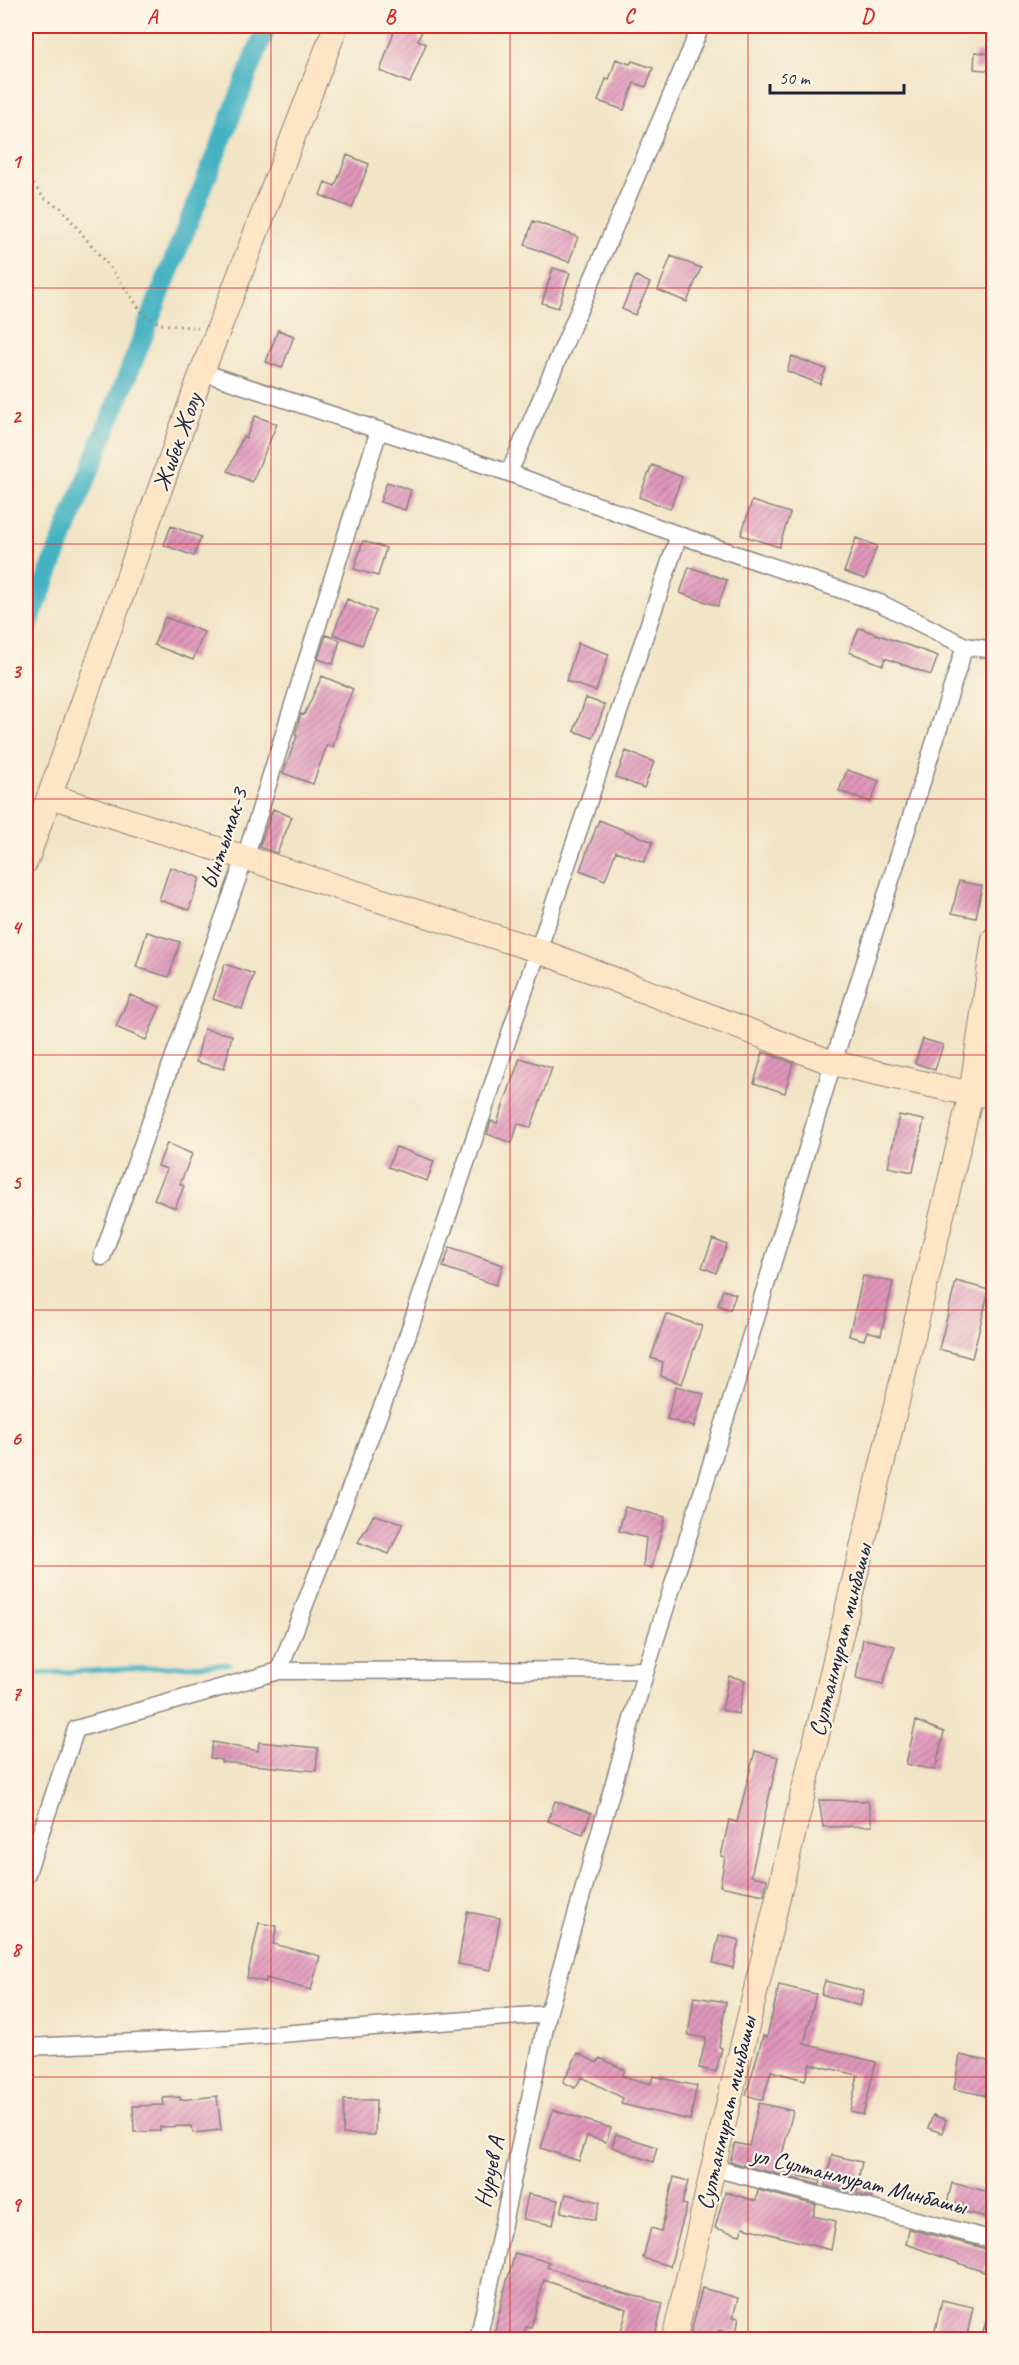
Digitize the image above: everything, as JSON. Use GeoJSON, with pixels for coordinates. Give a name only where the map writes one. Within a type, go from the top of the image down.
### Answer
{"type":"FeatureCollection","features":[{"type":"Feature","properties":{"kind":"street","name":"Жибек Жолу"},"geometry":{"type":"LineString","coordinates":[[26,861],[202,372],[336,26]]}},
{"type":"Feature","properties":{"kind":"street"},"geometry":{"type":"LineString","coordinates":[[509,473],[701,26]]}},
{"type":"Feature","properties":{"kind":"street"},"geometry":{"type":"LineString","coordinates":[[202,372],[509,473],[679,535],[880,603],[965,646],[993,650]]}},
{"type":"Feature","properties":{"kind":"street","name":"Ынтымак-3"},"geometry":{"type":"LineString","coordinates":[[102,1257],[245,858],[379,430]]}},
{"type":"Feature","properties":{"kind":"street"},"geometry":{"type":"LineString","coordinates":[[279,1671],[392,1381],[679,535]]}},
{"type":"Feature","properties":{"kind":"street","name":"Нуруев А"},"geometry":{"type":"LineString","coordinates":[[478,2340],[548,2014],[646,1670],[731,1401],[833,1063],[965,646]]}},
{"type":"Feature","properties":{"kind":"street"},"geometry":{"type":"LineString","coordinates":[[50,796],[537,950],[833,1063],[982,1094]]}},
{"type":"Feature","properties":{"kind":"street","name":"Султанмурат минбашы"},"geometry":{"type":"LineString","coordinates":[[674,2340],[713,2168],[982,1094],[993,939]]}},
{"type":"Feature","properties":{"kind":"street"},"geometry":{"type":"LineString","coordinates":[[26,1876],[76,1729],[279,1671],[646,1670]]}},
{"type":"Feature","properties":{"kind":"street"},"geometry":{"type":"LineString","coordinates":[[26,2047],[240,2037],[548,2014]]}},
{"type":"Feature","properties":{"kind":"street","name":"ул Султанмурат Минбашы"},"geometry":{"type":"LineString","coordinates":[[713,2168],[993,2240]]}},
{"type":"Feature","properties":{"kind":"street"},"geometry":{"type":"LineString","coordinates":[[990,2340],[993,2325]]}},
{"type":"Feature","properties":{"kind":"path"},"geometry":{"type":"LineString","coordinates":[[26,175],[44,198],[61,208],[115,274],[144,315],[161,324],[218,330]]}},
{"type":"Feature","properties":{"kind":"building"},"geometry":{"type":"Polygon","coordinates":[[[396,26],[424,26],[418,40],[426,44],[410,83],[380,71],[396,26]]]}},
{"type":"Feature","properties":{"kind":"building"},"geometry":{"type":"Polygon","coordinates":[[[975,52],[993,54],[993,71],[974,69],[975,52]]]}},
{"type":"Feature","properties":{"kind":"building"},"geometry":{"type":"Polygon","coordinates":[[[616,59],[630,64],[632,61],[653,68],[646,87],[634,83],[624,110],[598,101],[606,79],[609,80],[616,59]]]}},
{"type":"Feature","properties":{"kind":"building"},"geometry":{"type":"Polygon","coordinates":[[[347,155],[369,164],[352,208],[320,195],[325,182],[335,186],[347,155]]]}},
{"type":"Feature","properties":{"kind":"building"},"geometry":{"type":"Polygon","coordinates":[[[533,221],[578,237],[569,262],[525,245],[533,221]]]}},
{"type":"Feature","properties":{"kind":"building"},"geometry":{"type":"Polygon","coordinates":[[[671,256],[701,268],[687,302],[658,290],[671,256]]]}},
{"type":"Feature","properties":{"kind":"building"},"geometry":{"type":"Polygon","coordinates":[[[553,268],[570,273],[558,308],[542,303],[553,268]]]}},
{"type":"Feature","properties":{"kind":"building"},"geometry":{"type":"Polygon","coordinates":[[[636,276],[650,283],[635,315],[622,309],[636,276]]]}},
{"type":"Feature","properties":{"kind":"building"},"geometry":{"type":"Polygon","coordinates":[[[278,330],[294,336],[282,368],[266,362],[278,330]]]}},
{"type":"Feature","properties":{"kind":"building"},"geometry":{"type":"Polygon","coordinates":[[[792,356],[826,369],[820,384],[787,371],[792,356]]]}},
{"type":"Feature","properties":{"kind":"building"},"geometry":{"type":"Polygon","coordinates":[[[255,416],[277,424],[252,482],[228,471],[243,436],[246,438],[255,416]]]}},
{"type":"Feature","properties":{"kind":"building"},"geometry":{"type":"Polygon","coordinates":[[[652,465],[682,477],[670,509],[639,497],[652,465]]]}},
{"type":"Feature","properties":{"kind":"building"},"geometry":{"type":"Polygon","coordinates":[[[387,482],[411,490],[405,510],[380,502],[387,482]]]}},
{"type":"Feature","properties":{"kind":"building"},"geometry":{"type":"Polygon","coordinates":[[[752,501],[790,513],[779,547],[741,535],[752,501]]]}},
{"type":"Feature","properties":{"kind":"building"},"geometry":{"type":"Polygon","coordinates":[[[171,526],[201,537],[194,556],[164,545],[171,526]]]}},
{"type":"Feature","properties":{"kind":"building"},"geometry":{"type":"Polygon","coordinates":[[[856,538],[877,546],[865,579],[844,572],[856,538]]]}},
{"type":"Feature","properties":{"kind":"building"},"geometry":{"type":"Polygon","coordinates":[[[363,541],[386,548],[378,576],[354,569],[363,541]]]}},
{"type":"Feature","properties":{"kind":"building"},"geometry":{"type":"Polygon","coordinates":[[[689,567],[727,580],[718,606],[680,593],[689,567]]]}},
{"type":"Feature","properties":{"kind":"building"},"geometry":{"type":"Polygon","coordinates":[[[347,599],[376,611],[362,645],[333,634],[347,599]]]}},
{"type":"Feature","properties":{"kind":"building"},"geometry":{"type":"Polygon","coordinates":[[[165,617],[204,632],[193,660],[154,645],[165,617]]]}},
{"type":"Feature","properties":{"kind":"building"},"geometry":{"type":"Polygon","coordinates":[[[859,628],[938,656],[931,675],[885,658],[883,665],[849,652],[859,628]]]}},
{"type":"Feature","properties":{"kind":"building"},"geometry":{"type":"Polygon","coordinates":[[[326,635],[340,640],[333,664],[318,659],[326,635]]]}},
{"type":"Feature","properties":{"kind":"building"},"geometry":{"type":"Polygon","coordinates":[[[578,643],[609,654],[596,691],[566,681],[578,643]]]}},
{"type":"Feature","properties":{"kind":"building"},"geometry":{"type":"Polygon","coordinates":[[[322,676],[353,689],[337,726],[339,726],[333,747],[327,745],[313,784],[283,773],[297,736],[295,735],[301,714],[304,715],[322,676]]]}},
{"type":"Feature","properties":{"kind":"building"},"geometry":{"type":"Polygon","coordinates":[[[586,698],[605,705],[593,738],[574,731],[586,698]]]}},
{"type":"Feature","properties":{"kind":"building"},"geometry":{"type":"Polygon","coordinates":[[[626,751],[654,762],[644,788],[616,777],[626,751]]]}},
{"type":"Feature","properties":{"kind":"building"},"geometry":{"type":"Polygon","coordinates":[[[847,770],[879,781],[871,802],[839,791],[847,770]]]}},
{"type":"Feature","properties":{"kind":"building"},"geometry":{"type":"Polygon","coordinates":[[[273,809],[292,817],[277,853],[259,847],[273,809]]]}},
{"type":"Feature","properties":{"kind":"building"},"geometry":{"type":"Polygon","coordinates":[[[599,820],[653,842],[644,862],[616,851],[605,880],[580,870],[599,820]]]}},
{"type":"Feature","properties":{"kind":"building"},"geometry":{"type":"Polygon","coordinates":[[[170,867],[200,878],[189,910],[159,900],[170,867]]]}},
{"type":"Feature","properties":{"kind":"building"},"geometry":{"type":"Polygon","coordinates":[[[959,881],[982,886],[976,918],[952,913],[959,881]]]}},
{"type":"Feature","properties":{"kind":"building"},"geometry":{"type":"Polygon","coordinates":[[[147,932],[180,942],[169,977],[136,967],[147,932]]]}},
{"type":"Feature","properties":{"kind":"building"},"geometry":{"type":"Polygon","coordinates":[[[225,964],[254,974],[242,1009],[213,999],[225,964]]]}},
{"type":"Feature","properties":{"kind":"building"},"geometry":{"type":"Polygon","coordinates":[[[130,995],[160,1007],[146,1040],[116,1027],[130,995]]]}},
{"type":"Feature","properties":{"kind":"building"},"geometry":{"type":"Polygon","coordinates":[[[204,1029],[232,1035],[224,1069],[196,1062],[204,1029]]]}},
{"type":"Feature","properties":{"kind":"building"},"geometry":{"type":"Polygon","coordinates":[[[923,1039],[943,1045],[935,1070],[915,1063],[923,1039]]]}},
{"type":"Feature","properties":{"kind":"building"},"geometry":{"type":"Polygon","coordinates":[[[763,1052],[793,1063],[785,1093],[754,1083],[763,1052]]]}},
{"type":"Feature","properties":{"kind":"building"},"geometry":{"type":"Polygon","coordinates":[[[520,1058],[552,1068],[531,1127],[518,1124],[512,1143],[487,1134],[491,1121],[497,1123],[520,1058]]]}},
{"type":"Feature","properties":{"kind":"building"},"geometry":{"type":"Polygon","coordinates":[[[899,1115],[924,1120],[913,1172],[888,1167],[899,1115]]]}},
{"type":"Feature","properties":{"kind":"building"},"geometry":{"type":"Polygon","coordinates":[[[167,1143],[192,1154],[180,1184],[184,1186],[175,1208],[154,1199],[167,1169],[158,1166],[167,1143]]]}},
{"type":"Feature","properties":{"kind":"building"},"geometry":{"type":"Polygon","coordinates":[[[396,1147],[434,1161],[427,1181],[388,1167],[396,1147]]]}},
{"type":"Feature","properties":{"kind":"building"},"geometry":{"type":"Polygon","coordinates":[[[713,1239],[727,1245],[716,1273],[702,1267],[713,1239]]]}},
{"type":"Feature","properties":{"kind":"building"},"geometry":{"type":"Polygon","coordinates":[[[450,1247],[503,1265],[496,1285],[443,1267],[450,1247]]]}},
{"type":"Feature","properties":{"kind":"building"},"geometry":{"type":"Polygon","coordinates":[[[863,1276],[893,1282],[881,1335],[867,1331],[864,1340],[849,1336],[863,1276]]]}},
{"type":"Feature","properties":{"kind":"building"},"geometry":{"type":"Polygon","coordinates":[[[956,1281],[989,1290],[972,1358],[939,1349],[956,1281]]]}},
{"type":"Feature","properties":{"kind":"building"},"geometry":{"type":"Polygon","coordinates":[[[723,1290],[736,1294],[730,1310],[718,1305],[723,1290]]]}},
{"type":"Feature","properties":{"kind":"building"},"geometry":{"type":"Polygon","coordinates":[[[666,1314],[702,1326],[682,1384],[661,1376],[663,1362],[651,1358],[666,1314]]]}},
{"type":"Feature","properties":{"kind":"building"},"geometry":{"type":"Polygon","coordinates":[[[676,1386],[704,1394],[694,1427],[667,1419],[676,1386]]]}},
{"type":"Feature","properties":{"kind":"building"},"geometry":{"type":"Polygon","coordinates":[[[625,1507],[665,1517],[652,1568],[643,1566],[646,1538],[619,1531],[625,1507]]]}},
{"type":"Feature","properties":{"kind":"building"},"geometry":{"type":"Polygon","coordinates":[[[374,1515],[403,1523],[389,1554],[358,1542],[374,1515]]]}},
{"type":"Feature","properties":{"kind":"building"},"geometry":{"type":"Polygon","coordinates":[[[863,1639],[895,1646],[883,1684],[856,1678],[863,1639]]]}},
{"type":"Feature","properties":{"kind":"building"},"geometry":{"type":"Polygon","coordinates":[[[729,1676],[745,1680],[738,1714],[722,1710],[729,1676]]]}},
{"type":"Feature","properties":{"kind":"building"},"geometry":{"type":"Polygon","coordinates":[[[916,1721],[944,1732],[935,1770],[906,1764],[916,1721]]]}},
{"type":"Feature","properties":{"kind":"building"},"geometry":{"type":"Polygon","coordinates":[[[213,1742],[258,1751],[259,1742],[318,1748],[316,1771],[221,1762],[222,1760],[210,1758],[213,1742]]]}},
{"type":"Feature","properties":{"kind":"building"},"geometry":{"type":"Polygon","coordinates":[[[755,1751],[778,1757],[751,1876],[767,1879],[764,1895],[720,1886],[725,1857],[721,1856],[729,1820],[737,1822],[755,1751]]]}},
{"type":"Feature","properties":{"kind":"building"},"geometry":{"type":"Polygon","coordinates":[[[819,1800],[868,1801],[872,1826],[823,1827],[819,1800]]]}},
{"type":"Feature","properties":{"kind":"building"},"geometry":{"type":"Polygon","coordinates":[[[555,1801],[591,1813],[583,1834],[548,1821],[555,1801]]]}},
{"type":"Feature","properties":{"kind":"building"},"geometry":{"type":"Polygon","coordinates":[[[467,1912],[500,1918],[491,1970],[458,1964],[467,1912]]]}},
{"type":"Feature","properties":{"kind":"building"},"geometry":{"type":"Polygon","coordinates":[[[259,1923],[277,1926],[273,1944],[320,1956],[311,1990],[266,1978],[266,1982],[247,1978],[259,1923]]]}},
{"type":"Feature","properties":{"kind":"building"},"geometry":{"type":"Polygon","coordinates":[[[719,1935],[739,1940],[733,1968],[713,1963],[719,1935]]]}},
{"type":"Feature","properties":{"kind":"building"},"geometry":{"type":"Polygon","coordinates":[[[825,1981],[864,1991],[860,2006],[821,1994],[825,1981]]]}},
{"type":"Feature","properties":{"kind":"building"},"geometry":{"type":"Polygon","coordinates":[[[779,1985],[816,1994],[804,2044],[876,2062],[863,2115],[850,2111],[858,2075],[810,2064],[805,2080],[771,2071],[763,2100],[746,2095],[763,2036],[767,2037],[779,1985]]]}},
{"type":"Feature","properties":{"kind":"building"},"geometry":{"type":"Polygon","coordinates":[[[694,1997],[726,2002],[719,2047],[722,2048],[716,2072],[699,2068],[706,2038],[688,2035],[694,1997]]]}},
{"type":"Feature","properties":{"kind":"building"},"geometry":{"type":"Polygon","coordinates":[[[578,2053],[597,2063],[600,2058],[625,2070],[622,2076],[651,2084],[653,2076],[697,2086],[690,2120],[621,2104],[623,2098],[582,2077],[575,2088],[563,2082],[578,2053]]]}},
{"type":"Feature","properties":{"kind":"building"},"geometry":{"type":"Polygon","coordinates":[[[960,2055],[993,2062],[993,2097],[954,2089],[960,2055]]]}},
{"type":"Feature","properties":{"kind":"building"},"geometry":{"type":"Polygon","coordinates":[[[217,2096],[221,2130],[193,2133],[192,2126],[160,2127],[160,2131],[134,2132],[133,2106],[164,2105],[163,2098],[180,2097],[180,2100],[217,2096]]]}},
{"type":"Feature","properties":{"kind":"building"},"geometry":{"type":"Polygon","coordinates":[[[344,2100],[376,2100],[375,2135],[343,2134],[344,2100]]]}},
{"type":"Feature","properties":{"kind":"building"},"geometry":{"type":"Polygon","coordinates":[[[759,2103],[793,2111],[778,2171],[821,2181],[820,2185],[730,2162],[735,2143],[749,2146],[759,2103]]]}},
{"type":"Feature","properties":{"kind":"building"},"geometry":{"type":"Polygon","coordinates":[[[553,2110],[611,2128],[606,2142],[587,2136],[579,2161],[541,2148],[553,2110]]]}},
{"type":"Feature","properties":{"kind":"building"},"geometry":{"type":"Polygon","coordinates":[[[933,2115],[946,2120],[942,2133],[928,2128],[933,2115]]]}},
{"type":"Feature","properties":{"kind":"building"},"geometry":{"type":"Polygon","coordinates":[[[616,2134],[657,2147],[653,2162],[612,2147],[616,2134]]]}},
{"type":"Feature","properties":{"kind":"building"},"geometry":{"type":"Polygon","coordinates":[[[832,2155],[862,2162],[855,2193],[825,2186],[832,2155]]]}},
{"type":"Feature","properties":{"kind":"building"},"geometry":{"type":"Polygon","coordinates":[[[674,2177],[688,2181],[682,2204],[687,2205],[670,2266],[643,2258],[651,2228],[661,2231],[674,2177]]]}},
{"type":"Feature","properties":{"kind":"building"},"geometry":{"type":"Polygon","coordinates":[[[952,2183],[993,2193],[987,2217],[946,2208],[952,2183]]]}},
{"type":"Feature","properties":{"kind":"building"},"geometry":{"type":"Polygon","coordinates":[[[859,2184],[875,2188],[872,2198],[857,2194],[859,2184]]]}},
{"type":"Feature","properties":{"kind":"building"},"geometry":{"type":"Polygon","coordinates":[[[758,2190],[816,2205],[813,2216],[836,2221],[831,2250],[743,2227],[740,2235],[715,2228],[725,2192],[756,2201],[758,2190]]]}},
{"type":"Feature","properties":{"kind":"building"},"geometry":{"type":"Polygon","coordinates":[[[528,2194],[558,2200],[553,2225],[523,2219],[528,2194]]]}},
{"type":"Feature","properties":{"kind":"building"},"geometry":{"type":"Polygon","coordinates":[[[566,2194],[600,2202],[595,2220],[561,2212],[566,2194]]]}},
{"type":"Feature","properties":{"kind":"building"},"geometry":{"type":"Polygon","coordinates":[[[909,2229],[993,2251],[984,2272],[906,2244],[909,2229]]]}},
{"type":"Feature","properties":{"kind":"building"},"geometry":{"type":"Polygon","coordinates":[[[515,2253],[549,2262],[547,2267],[619,2292],[663,2303],[654,2340],[619,2340],[627,2309],[544,2280],[531,2328],[526,2327],[523,2340],[493,2340],[515,2253]]]}},
{"type":"Feature","properties":{"kind":"building"},"geometry":{"type":"Polygon","coordinates":[[[702,2288],[738,2298],[733,2317],[739,2318],[736,2333],[718,2330],[716,2340],[689,2340],[702,2288]]]}},
{"type":"Feature","properties":{"kind":"building"},"geometry":{"type":"Polygon","coordinates":[[[942,2300],[973,2307],[966,2340],[953,2340],[934,2335],[942,2300]]]}},
{"type":"Feature","properties":{"kind":"waterway"},"geometry":{"type":"LineString","coordinates":[[26,630],[267,26]]}},
{"type":"Feature","properties":{"kind":"waterway"},"geometry":{"type":"LineString","coordinates":[[26,1674],[229,1664]]}}]}
